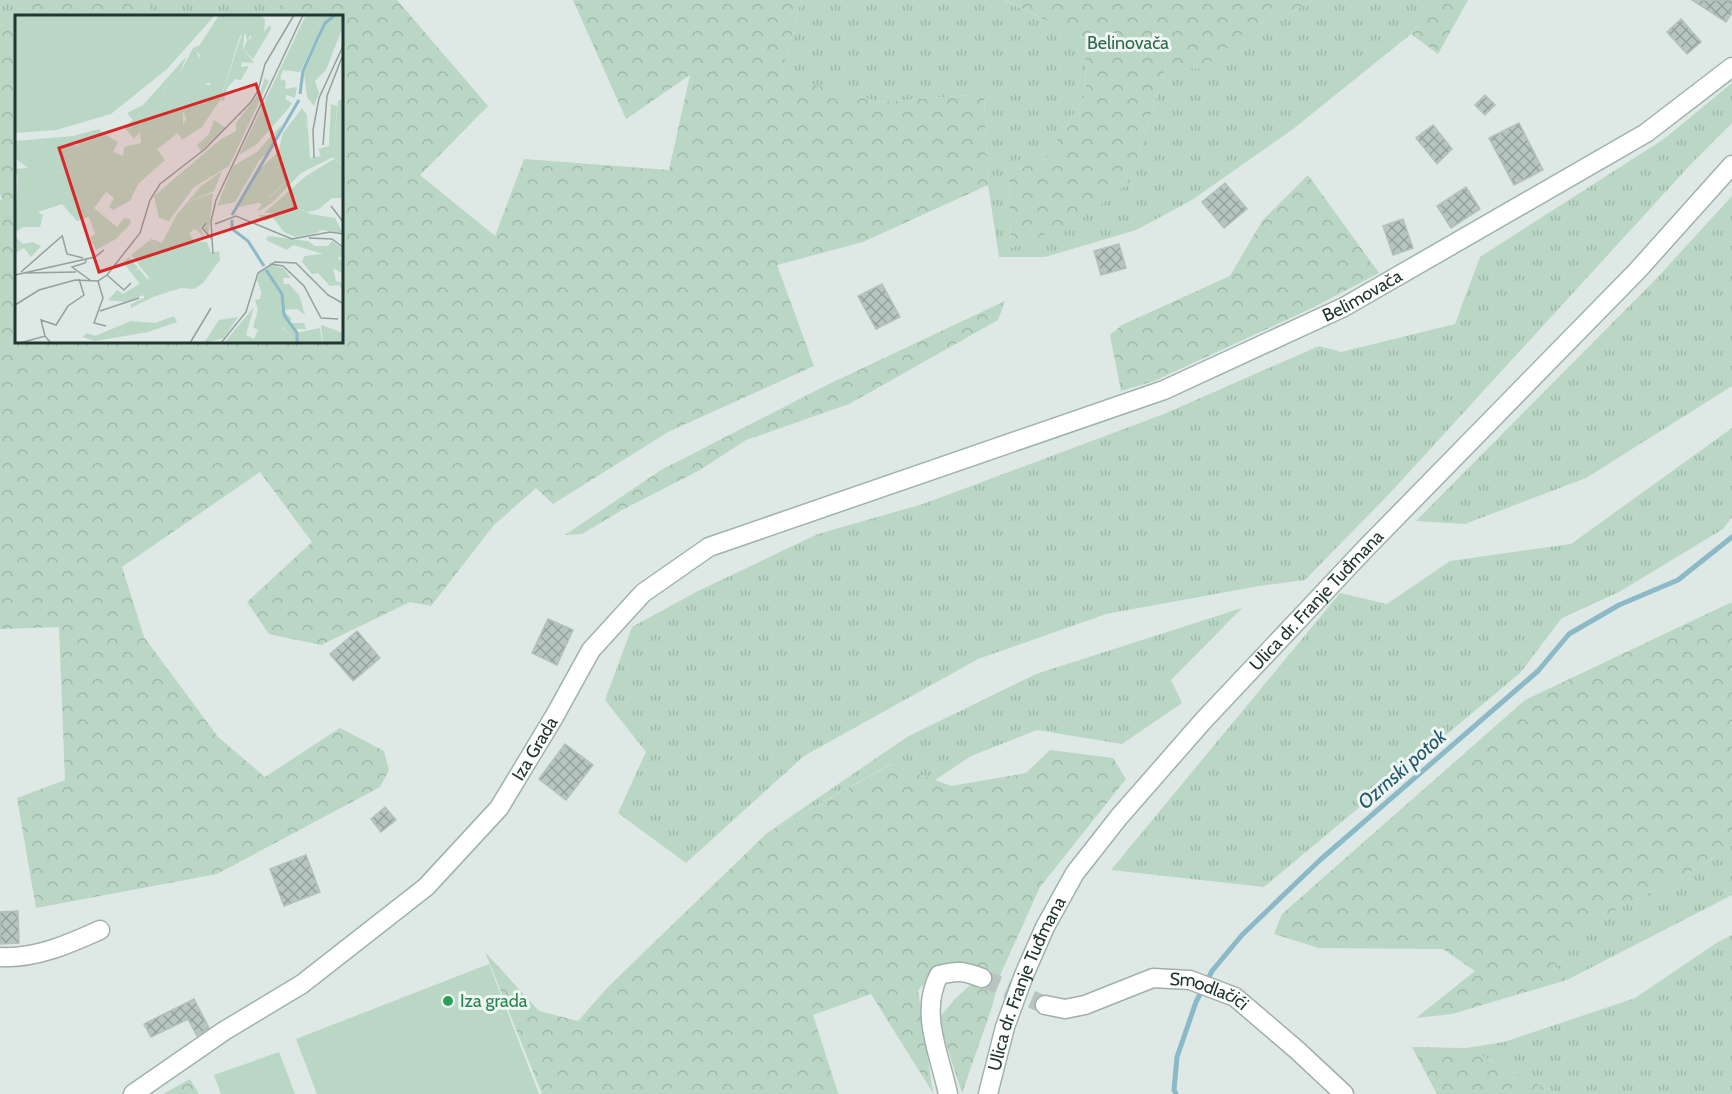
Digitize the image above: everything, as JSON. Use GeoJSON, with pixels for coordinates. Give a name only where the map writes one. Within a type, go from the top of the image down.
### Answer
{"type":"FeatureCollection","features":[{"type":"Feature","properties":{"kind":"street","name":"Belimovača"},"geometry":{"type":"LineString","coordinates":[[958,461],[1164,390],[1344,307],[1646,133],[1732,67]]}},
{"type":"Feature","properties":{"kind":"street","name":"Ulica dr. Franje Tuđmana"},"geometry":{"type":"LineString","coordinates":[[988,1094],[1005,1026],[1045,927],[1075,873],[1112,826],[1203,721],[1365,549],[1637,271],[1732,165]]}},
{"type":"Feature","properties":{"kind":"street","name":"Iza Grada"},"geometry":{"type":"LineString","coordinates":[[133,1094],[224,1031],[302,984],[426,887],[499,808],[591,650],[643,593],[710,547],[958,461]]}},
{"type":"Feature","properties":{"kind":"street"},"geometry":{"type":"LineString","coordinates":[[0,957],[10,958],[59,948],[100,930]]}},
{"type":"Feature","properties":{"kind":"street"},"geometry":{"type":"LineString","coordinates":[[948,1094],[929,1009],[933,987],[939,975],[955,971],[982,978]]}},
{"type":"Feature","properties":{"kind":"street","name":"Smodlačići"},"geometry":{"type":"LineString","coordinates":[[1045,1005],[1065,1009],[1085,1005],[1153,978],[1190,980],[1235,997],[1344,1094]]}},
{"type":"Feature","properties":{"kind":"green space"},"geometry":{"type":"Polygon","coordinates":[[[0,0],[28,0],[0,27],[0,0]]]}},
{"type":"Feature","properties":{"kind":"green space"},"geometry":{"type":"Polygon","coordinates":[[[28,0],[142,0],[157,15],[15,15],[15,344],[344,344],[344,15],[264,15],[288,0],[397,0],[488,106],[420,175],[495,236],[524,159],[669,170],[690,75],[626,119],[573,0],[801,0],[781,76],[880,102],[984,94],[988,185],[863,242],[777,265],[814,366],[668,432],[553,504],[536,488],[494,525],[431,606],[410,602],[321,645],[269,634],[247,602],[312,542],[260,472],[122,567],[144,637],[218,737],[265,777],[340,728],[384,751],[389,770],[380,787],[217,874],[36,908],[17,798],[65,780],[59,627],[0,629],[0,200],[2,199],[0,194],[0,27],[28,0]]]}},
{"type":"Feature","properties":{"kind":"green space"},"geometry":{"type":"Polygon","coordinates":[[[142,0],[288,0],[264,15],[157,15],[142,0]]]}},
{"type":"Feature","properties":{"kind":"green space"},"geometry":{"type":"Polygon","coordinates":[[[801,0],[1004,0],[1084,39],[1086,94],[1046,158],[1009,173],[1011,248],[1130,182],[1166,67],[1203,68],[1252,27],[1294,11],[1313,0],[1438,0],[1411,34],[1293,129],[1192,200],[1136,230],[1045,257],[999,257],[988,185],[984,94],[880,102],[781,76],[801,0]]]}},
{"type":"Feature","properties":{"kind":"green space","name":"Belinovača"},"geometry":{"type":"Polygon","coordinates":[[[1005,0],[1313,0],[1294,11],[1252,27],[1203,69],[1166,67],[1130,182],[1080,220],[1011,248],[1009,173],[1046,158],[1086,94],[1084,39],[1005,0]]]}},
{"type":"Feature","properties":{"kind":"green space"},"geometry":{"type":"Polygon","coordinates":[[[1438,0],[1468,0],[1438,54],[1411,34],[1438,0]]]}},
{"type":"Feature","properties":{"kind":"green space"},"geometry":{"type":"Polygon","coordinates":[[[1732,83],[1732,123],[1690,165],[1390,493],[1305,580],[1259,586],[1106,614],[978,659],[804,756],[686,863],[618,813],[646,752],[605,700],[632,627],[698,591],[818,534],[923,504],[1164,414],[1319,346],[1341,352],[1455,324],[1480,257],[1664,139],[1732,83]]]}},
{"type":"Feature","properties":{"kind":"green space"},"geometry":{"type":"Polygon","coordinates":[[[1308,175],[1379,273],[1312,308],[1154,381],[1121,391],[1110,335],[1122,325],[1230,276],[1262,221],[1308,175]]]}},
{"type":"Feature","properties":{"kind":"green space"},"geometry":{"type":"Polygon","coordinates":[[[1732,196],[1732,386],[1586,478],[1465,524],[1416,521],[1657,278],[1732,196]]]}},
{"type":"Feature","properties":{"kind":"green space"},"geometry":{"type":"Polygon","coordinates":[[[1005,301],[998,320],[849,404],[746,440],[700,470],[622,510],[582,534],[565,535],[661,470],[829,384],[1005,301]]]}},
{"type":"Feature","properties":{"kind":"green space"},"geometry":{"type":"Polygon","coordinates":[[[1732,428],[1732,517],[1723,529],[1619,592],[1562,618],[1520,673],[1264,887],[1111,870],[1340,593],[1387,604],[1450,561],[1571,544],[1732,428]]]}},
{"type":"Feature","properties":{"kind":"green space"},"geometry":{"type":"Polygon","coordinates":[[[1732,602],[1732,845],[1698,868],[1544,947],[1567,980],[1452,1014],[1416,1018],[1475,971],[1443,949],[1319,948],[1274,934],[1282,914],[1525,700],[1732,602]]]}},
{"type":"Feature","properties":{"kind":"green space"},"geometry":{"type":"Polygon","coordinates":[[[1242,608],[1171,680],[1182,703],[1122,744],[1037,730],[971,756],[935,780],[891,764],[767,833],[907,737],[1036,674],[1242,608]]]}},
{"type":"Feature","properties":{"kind":"green space"},"geometry":{"type":"Polygon","coordinates":[[[1050,750],[1113,758],[1126,779],[1040,887],[1001,973],[991,1010],[962,1093],[938,1019],[955,999],[982,974],[936,973],[918,990],[933,1093],[871,994],[813,1015],[840,1094],[542,1094],[485,952],[539,1011],[578,1021],[608,987],[767,833],[892,764],[951,786],[1026,773],[1050,750]]]}},
{"type":"Feature","properties":{"kind":"green space"},"geometry":{"type":"Polygon","coordinates":[[[1732,845],[1732,895],[1567,980],[1543,947],[1698,868],[1732,845]]]}},
{"type":"Feature","properties":{"kind":"green space"},"geometry":{"type":"Polygon","coordinates":[[[1732,935],[1732,1094],[1557,1094],[1466,1048],[1504,1042],[1635,998],[1732,935]]]}},
{"type":"Feature","properties":{"kind":"green space","name":"Iza grada"},"geometry":{"type":"Polygon","coordinates":[[[489,964],[539,1094],[317,1094],[296,1039],[489,964]]]}},
{"type":"Feature","properties":{"kind":"green space"},"geometry":{"type":"Polygon","coordinates":[[[1412,1047],[1466,1048],[1557,1094],[1437,1094],[1412,1047]]]}},
{"type":"Feature","properties":{"kind":"green space"},"geometry":{"type":"Polygon","coordinates":[[[279,1052],[295,1094],[221,1094],[214,1075],[279,1052]]]}},
{"type":"Feature","properties":{"kind":"green space"},"geometry":{"type":"Polygon","coordinates":[[[190,1079],[199,1094],[163,1094],[190,1079]]]}},
{"type":"Feature","properties":{"kind":"building"},"geometry":{"type":"Polygon","coordinates":[[[1692,0],[1732,0],[1732,13],[1726,22],[1692,0]]]}},
{"type":"Feature","properties":{"kind":"building"},"geometry":{"type":"Polygon","coordinates":[[[1681,19],[1701,42],[1687,54],[1667,32],[1681,19]]]}},
{"type":"Feature","properties":{"kind":"building"},"geometry":{"type":"Polygon","coordinates":[[[1485,95],[1495,105],[1485,115],[1475,105],[1485,95]]]}},
{"type":"Feature","properties":{"kind":"building"},"geometry":{"type":"Polygon","coordinates":[[[1519,123],[1543,170],[1514,185],[1489,138],[1519,123]]]}},
{"type":"Feature","properties":{"kind":"building"},"geometry":{"type":"Polygon","coordinates":[[[1433,125],[1452,149],[1437,164],[1416,138],[1433,125]]]}},
{"type":"Feature","properties":{"kind":"building"},"geometry":{"type":"Polygon","coordinates":[[[1225,183],[1247,209],[1224,228],[1202,202],[1225,183]]]}},
{"type":"Feature","properties":{"kind":"building"},"geometry":{"type":"Polygon","coordinates":[[[1466,187],[1480,209],[1451,228],[1437,206],[1466,187]]]}},
{"type":"Feature","properties":{"kind":"building"},"geometry":{"type":"Polygon","coordinates":[[[1403,219],[1413,248],[1393,255],[1383,226],[1403,219]]]}},
{"type":"Feature","properties":{"kind":"building"},"geometry":{"type":"Polygon","coordinates":[[[1119,244],[1126,268],[1101,275],[1094,251],[1119,244]]]}},
{"type":"Feature","properties":{"kind":"building"},"geometry":{"type":"Polygon","coordinates":[[[882,284],[900,317],[876,329],[858,296],[882,284]]]}},
{"type":"Feature","properties":{"kind":"building"},"geometry":{"type":"Polygon","coordinates":[[[548,619],[573,630],[557,665],[532,653],[548,619]]]}},
{"type":"Feature","properties":{"kind":"building"},"geometry":{"type":"Polygon","coordinates":[[[357,631],[380,658],[353,681],[330,654],[357,631]]]}},
{"type":"Feature","properties":{"kind":"building"},"geometry":{"type":"Polygon","coordinates":[[[565,744],[593,765],[566,800],[539,779],[565,744]]]}},
{"type":"Feature","properties":{"kind":"building"},"geometry":{"type":"Polygon","coordinates":[[[385,807],[396,820],[381,832],[371,819],[385,807]]]}},
{"type":"Feature","properties":{"kind":"building"},"geometry":{"type":"Polygon","coordinates":[[[306,855],[320,892],[284,906],[270,869],[306,855]]]}},
{"type":"Feature","properties":{"kind":"building"},"geometry":{"type":"Polygon","coordinates":[[[18,911],[19,943],[0,944],[0,912],[18,911]]]}},
{"type":"Feature","properties":{"kind":"building"},"geometry":{"type":"Polygon","coordinates":[[[194,999],[209,1028],[197,1036],[188,1019],[151,1037],[144,1024],[194,999]]]}},
{"type":"Feature","properties":{"kind":"waterway","name":"Ozrnski potok"},"geometry":{"type":"LineString","coordinates":[[1176,1094],[1174,1090],[1177,1057],[1196,1002],[1212,971],[1242,935],[1320,860],[1538,671],[1569,634],[1619,605],[1678,580],[1732,537]]}},
{"type":"Feature","properties":{"kind":"tunnel"},"geometry":{"type":"LineString","coordinates":[[982,978],[1045,1005]]}},
{"type":"Feature","properties":{"kind":"place","name":"Iza grada"},"geometry":{"type":"Point","coordinates":[448,1001]}}]}
